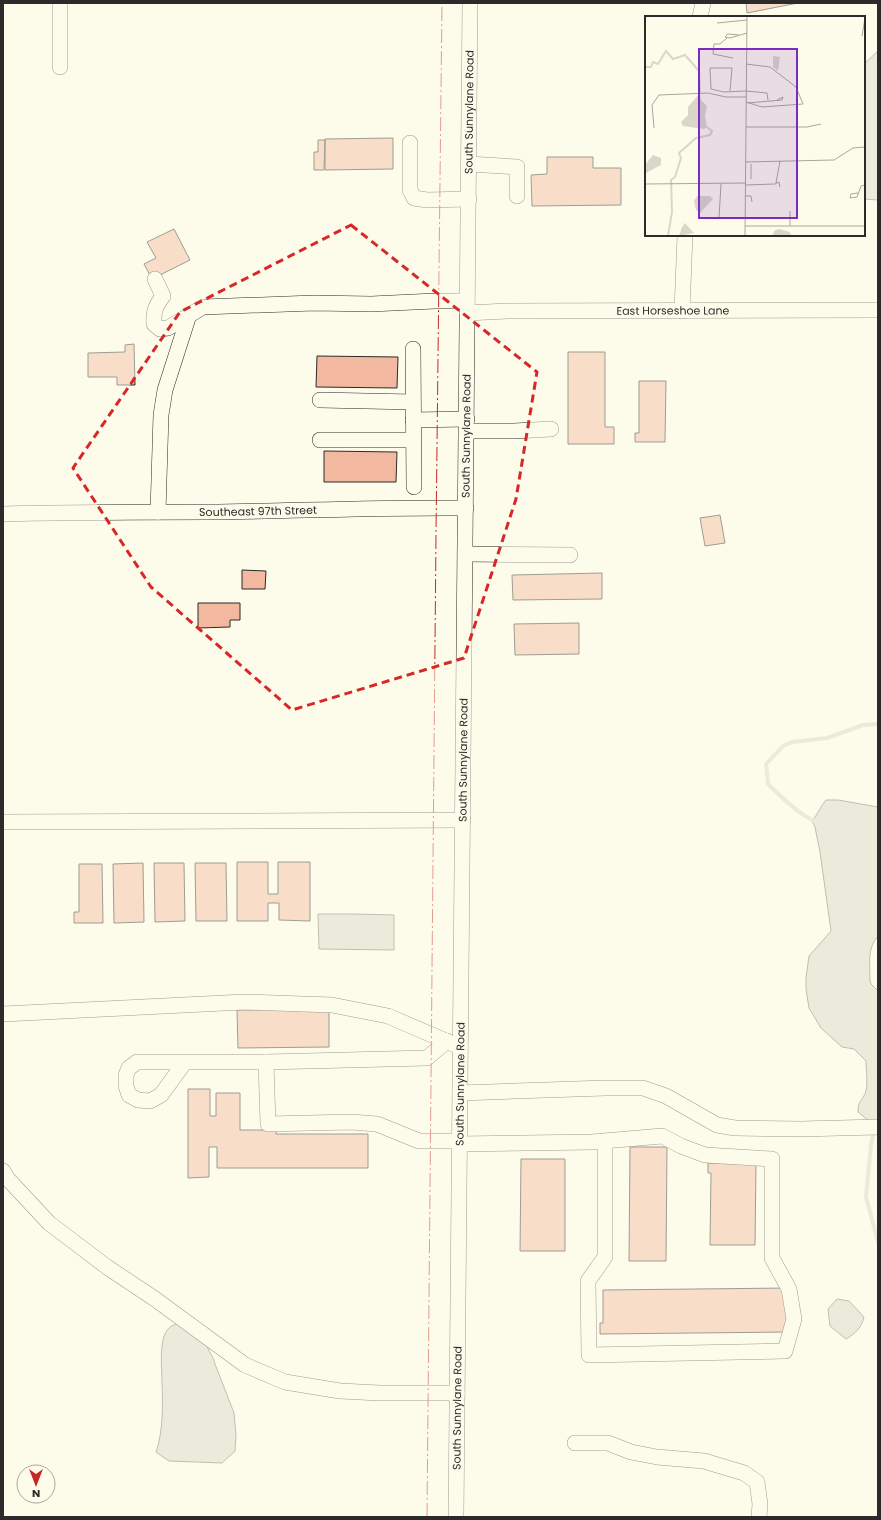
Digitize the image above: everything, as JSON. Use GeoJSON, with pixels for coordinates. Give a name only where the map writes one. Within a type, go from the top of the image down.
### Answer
{"type":"FeatureCollection","features":[{"type":"Feature","properties":{"kind":"street"},"geometry":{"type":"LineString","coordinates":[[60,3],[60,67]]}},
{"type":"Feature","properties":{"kind":"street","name":"South Sunnylane Road"},"geometry":{"type":"LineString","coordinates":[[456,1517],[460,1094],[453,1044],[463,820],[470,3]]}},
{"type":"Feature","properties":{"kind":"street"},"geometry":{"type":"LineString","coordinates":[[700,16],[703,3]]}},
{"type":"Feature","properties":{"kind":"street"},"geometry":{"type":"LineString","coordinates":[[410,143],[410,190],[414,198],[427,200],[469,199]]}},
{"type":"Feature","properties":{"kind":"street"},"geometry":{"type":"LineString","coordinates":[[469,164],[517,167],[517,196]]}},
{"type":"Feature","properties":{"kind":"street"},"geometry":{"type":"LineString","coordinates":[[682,311],[685,236]]}},
{"type":"Feature","properties":{"kind":"street","name":"East Horseshoe Lane"},"geometry":{"type":"LineString","coordinates":[[155,279],[163,296],[156,305],[153,315],[154,324],[160,329],[168,328],[203,307],[314,303],[371,304],[435,301],[467,307],[508,311],[878,310]]}},
{"type":"Feature","properties":{"kind":"street"},"geometry":{"type":"LineString","coordinates":[[158,512],[161,415],[166,390],[190,315]]}},
{"type":"Feature","properties":{"kind":"street"},"geometry":{"type":"LineString","coordinates":[[412,349],[414,488]]}},
{"type":"Feature","properties":{"kind":"street"},"geometry":{"type":"LineString","coordinates":[[320,400],[413,402]]}},
{"type":"Feature","properties":{"kind":"street"},"geometry":{"type":"LineString","coordinates":[[413,420],[514,431],[551,429]]}},
{"type":"Feature","properties":{"kind":"street"},"geometry":{"type":"LineString","coordinates":[[320,440],[413,440]]}},
{"type":"Feature","properties":{"kind":"street","name":"Southeast 97th Street"},"geometry":{"type":"LineString","coordinates":[[3,514],[49,512],[466,508]]}},
{"type":"Feature","properties":{"kind":"street"},"geometry":{"type":"LineString","coordinates":[[466,554],[570,555]]}},
{"type":"Feature","properties":{"kind":"street"},"geometry":{"type":"LineString","coordinates":[[3,822],[463,820]]}},
{"type":"Feature","properties":{"kind":"street"},"geometry":{"type":"LineString","coordinates":[[3,1014],[244,1002],[332,1005],[388,1016],[453,1044]]}},
{"type":"Feature","properties":{"kind":"street"},"geometry":{"type":"LineString","coordinates":[[185,1062],[266,1062],[427,1058],[453,1044]]}},
{"type":"Feature","properties":{"kind":"street"},"geometry":{"type":"LineString","coordinates":[[266,1062],[268,1124],[351,1122],[377,1124],[419,1141],[605,1141],[662,1136],[681,1146],[705,1155],[772,1159],[772,1258],[789,1290],[794,1319],[785,1351],[589,1355],[588,1281],[605,1257],[605,1141]]}},
{"type":"Feature","properties":{"kind":"street"},"geometry":{"type":"LineString","coordinates":[[460,1094],[605,1088],[643,1088],[666,1096],[717,1125],[735,1128],[794,1129],[878,1127]]}},
{"type":"Feature","properties":{"kind":"street"},"geometry":{"type":"LineString","coordinates":[[3,1171],[7,1178],[49,1223],[107,1267],[155,1299],[245,1365],[285,1382],[340,1391],[380,1393],[457,1393]]}},
{"type":"Feature","properties":{"kind":"street"},"geometry":{"type":"LineString","coordinates":[[575,1443],[608,1443],[630,1452],[657,1457],[704,1462],[744,1473],[757,1482],[760,1504],[759,1517]]}},
{"type":"Feature","properties":{"kind":"highlighted area"},"geometry":{"type":"Polygon","coordinates":[[[351,225],[537,372],[516,499],[464,658],[292,710],[151,587],[73,468],[180,312],[351,225]]]}},
{"type":"Feature","properties":{"kind":"shaded area"},"geometry":{"type":"Polygon","coordinates":[[[878,51],[878,200],[865,199],[865,63],[878,51]]]}},
{"type":"Feature","properties":{"kind":"shaded area"},"geometry":{"type":"Polygon","coordinates":[[[826,800],[838,800],[878,807],[878,936],[872,946],[870,963],[871,984],[878,991],[878,1123],[875,1126],[858,1112],[860,1102],[867,1088],[866,1061],[854,1049],[842,1047],[821,1028],[809,1008],[806,989],[809,956],[831,931],[820,852],[815,827],[812,821],[826,800]]]}},
{"type":"Feature","properties":{"kind":"shaded area"},"geometry":{"type":"Polygon","coordinates":[[[318,914],[394,915],[394,950],[319,949],[318,914]]]}},
{"type":"Feature","properties":{"kind":"shaded area"},"geometry":{"type":"Polygon","coordinates":[[[837,1299],[849,1301],[864,1317],[858,1330],[846,1339],[830,1326],[828,1309],[837,1299]]]}},
{"type":"Feature","properties":{"kind":"shaded area"},"geometry":{"type":"Polygon","coordinates":[[[178,1324],[207,1346],[214,1359],[234,1413],[236,1435],[235,1451],[222,1463],[169,1461],[156,1452],[162,1418],[162,1343],[168,1329],[178,1324]]]}},
{"type":"Feature","properties":{"kind":"building"},"geometry":{"type":"Polygon","coordinates":[[[746,3],[798,3],[747,13],[746,3]]]}},
{"type":"Feature","properties":{"kind":"building"},"geometry":{"type":"Polygon","coordinates":[[[393,138],[393,169],[325,170],[325,139],[393,138]]]}},
{"type":"Feature","properties":{"kind":"building"},"geometry":{"type":"Polygon","coordinates":[[[318,140],[325,140],[324,170],[314,170],[314,152],[318,152],[318,140]]]}},
{"type":"Feature","properties":{"kind":"building"},"geometry":{"type":"Polygon","coordinates":[[[547,157],[593,157],[593,168],[621,168],[621,205],[532,206],[531,175],[547,174],[547,157]]]}},
{"type":"Feature","properties":{"kind":"building"},"geometry":{"type":"Polygon","coordinates":[[[174,229],[190,260],[152,279],[144,264],[156,258],[147,242],[174,229]]]}},
{"type":"Feature","properties":{"kind":"building"},"geometry":{"type":"Polygon","coordinates":[[[134,344],[135,385],[117,385],[117,377],[88,377],[88,353],[125,352],[125,345],[134,344]]]}},
{"type":"Feature","properties":{"kind":"building"},"geometry":{"type":"Polygon","coordinates":[[[568,352],[605,352],[605,427],[614,427],[614,444],[568,444],[568,352]]]}},
{"type":"Feature","properties":{"kind":"building"},"geometry":{"type":"Polygon","coordinates":[[[317,356],[398,357],[397,388],[316,387],[317,356]]]}},
{"type":"Feature","properties":{"kind":"building"},"geometry":{"type":"Polygon","coordinates":[[[639,381],[666,381],[665,442],[635,442],[635,433],[639,433],[639,381]]]}},
{"type":"Feature","properties":{"kind":"building"},"geometry":{"type":"Polygon","coordinates":[[[324,451],[397,452],[396,482],[324,482],[324,451]]]}},
{"type":"Feature","properties":{"kind":"building"},"geometry":{"type":"Polygon","coordinates":[[[720,515],[725,543],[705,546],[700,518],[720,515]]]}},
{"type":"Feature","properties":{"kind":"building"},"geometry":{"type":"Polygon","coordinates":[[[242,570],[266,571],[265,589],[242,589],[242,570]]]}},
{"type":"Feature","properties":{"kind":"building"},"geometry":{"type":"Polygon","coordinates":[[[602,573],[602,599],[513,600],[512,575],[602,573]]]}},
{"type":"Feature","properties":{"kind":"building"},"geometry":{"type":"Polygon","coordinates":[[[198,603],[240,603],[240,620],[230,620],[230,627],[198,628],[198,603]]]}},
{"type":"Feature","properties":{"kind":"building"},"geometry":{"type":"Polygon","coordinates":[[[579,623],[579,654],[515,655],[514,624],[579,623]]]}},
{"type":"Feature","properties":{"kind":"building"},"geometry":{"type":"Polygon","coordinates":[[[237,862],[268,862],[268,894],[278,894],[278,862],[310,862],[310,921],[279,920],[279,903],[268,903],[268,921],[237,921],[237,862]]]}},
{"type":"Feature","properties":{"kind":"building"},"geometry":{"type":"Polygon","coordinates":[[[143,863],[144,922],[114,923],[113,864],[143,863]]]}},
{"type":"Feature","properties":{"kind":"building"},"geometry":{"type":"Polygon","coordinates":[[[154,863],[184,863],[185,921],[155,922],[154,863]]]}},
{"type":"Feature","properties":{"kind":"building"},"geometry":{"type":"Polygon","coordinates":[[[195,863],[226,863],[227,921],[196,921],[195,863]]]}},
{"type":"Feature","properties":{"kind":"building"},"geometry":{"type":"Polygon","coordinates":[[[79,864],[102,864],[103,923],[74,923],[74,912],[79,912],[79,864]]]}},
{"type":"Feature","properties":{"kind":"building"},"geometry":{"type":"Polygon","coordinates":[[[329,1009],[329,1047],[238,1048],[237,1010],[329,1009]]]}},
{"type":"Feature","properties":{"kind":"building"},"geometry":{"type":"Polygon","coordinates":[[[188,1089],[210,1089],[210,1116],[216,1116],[216,1093],[240,1093],[240,1130],[276,1130],[276,1134],[368,1134],[368,1168],[217,1168],[217,1147],[209,1147],[209,1177],[188,1178],[188,1089]]]}},
{"type":"Feature","properties":{"kind":"building"},"geometry":{"type":"Polygon","coordinates":[[[630,1147],[667,1147],[666,1261],[629,1261],[630,1147]]]}},
{"type":"Feature","properties":{"kind":"building"},"geometry":{"type":"Polygon","coordinates":[[[521,1159],[565,1159],[565,1251],[520,1251],[521,1159]]]}},
{"type":"Feature","properties":{"kind":"building"},"geometry":{"type":"Polygon","coordinates":[[[708,1163],[756,1163],[755,1245],[710,1245],[711,1173],[708,1173],[708,1163]]]}},
{"type":"Feature","properties":{"kind":"building"},"geometry":{"type":"Polygon","coordinates":[[[789,1288],[789,1332],[600,1334],[600,1323],[603,1323],[603,1290],[789,1288]]]}},
{"type":"Feature","properties":{"kind":"waterway"},"geometry":{"type":"LineString","coordinates":[[817,821],[799,811],[768,784],[766,764],[783,746],[792,742],[827,738],[863,725],[878,724]]}},
{"type":"Feature","properties":{"kind":"waterway"},"geometry":{"type":"LineString","coordinates":[[874,1131],[871,1144],[866,1197],[878,1242]]}},
{"type":"Feature","properties":{"kind":"power"},"geometry":{"type":"LineString","coordinates":[[427,1517],[442,3]]}}]}
